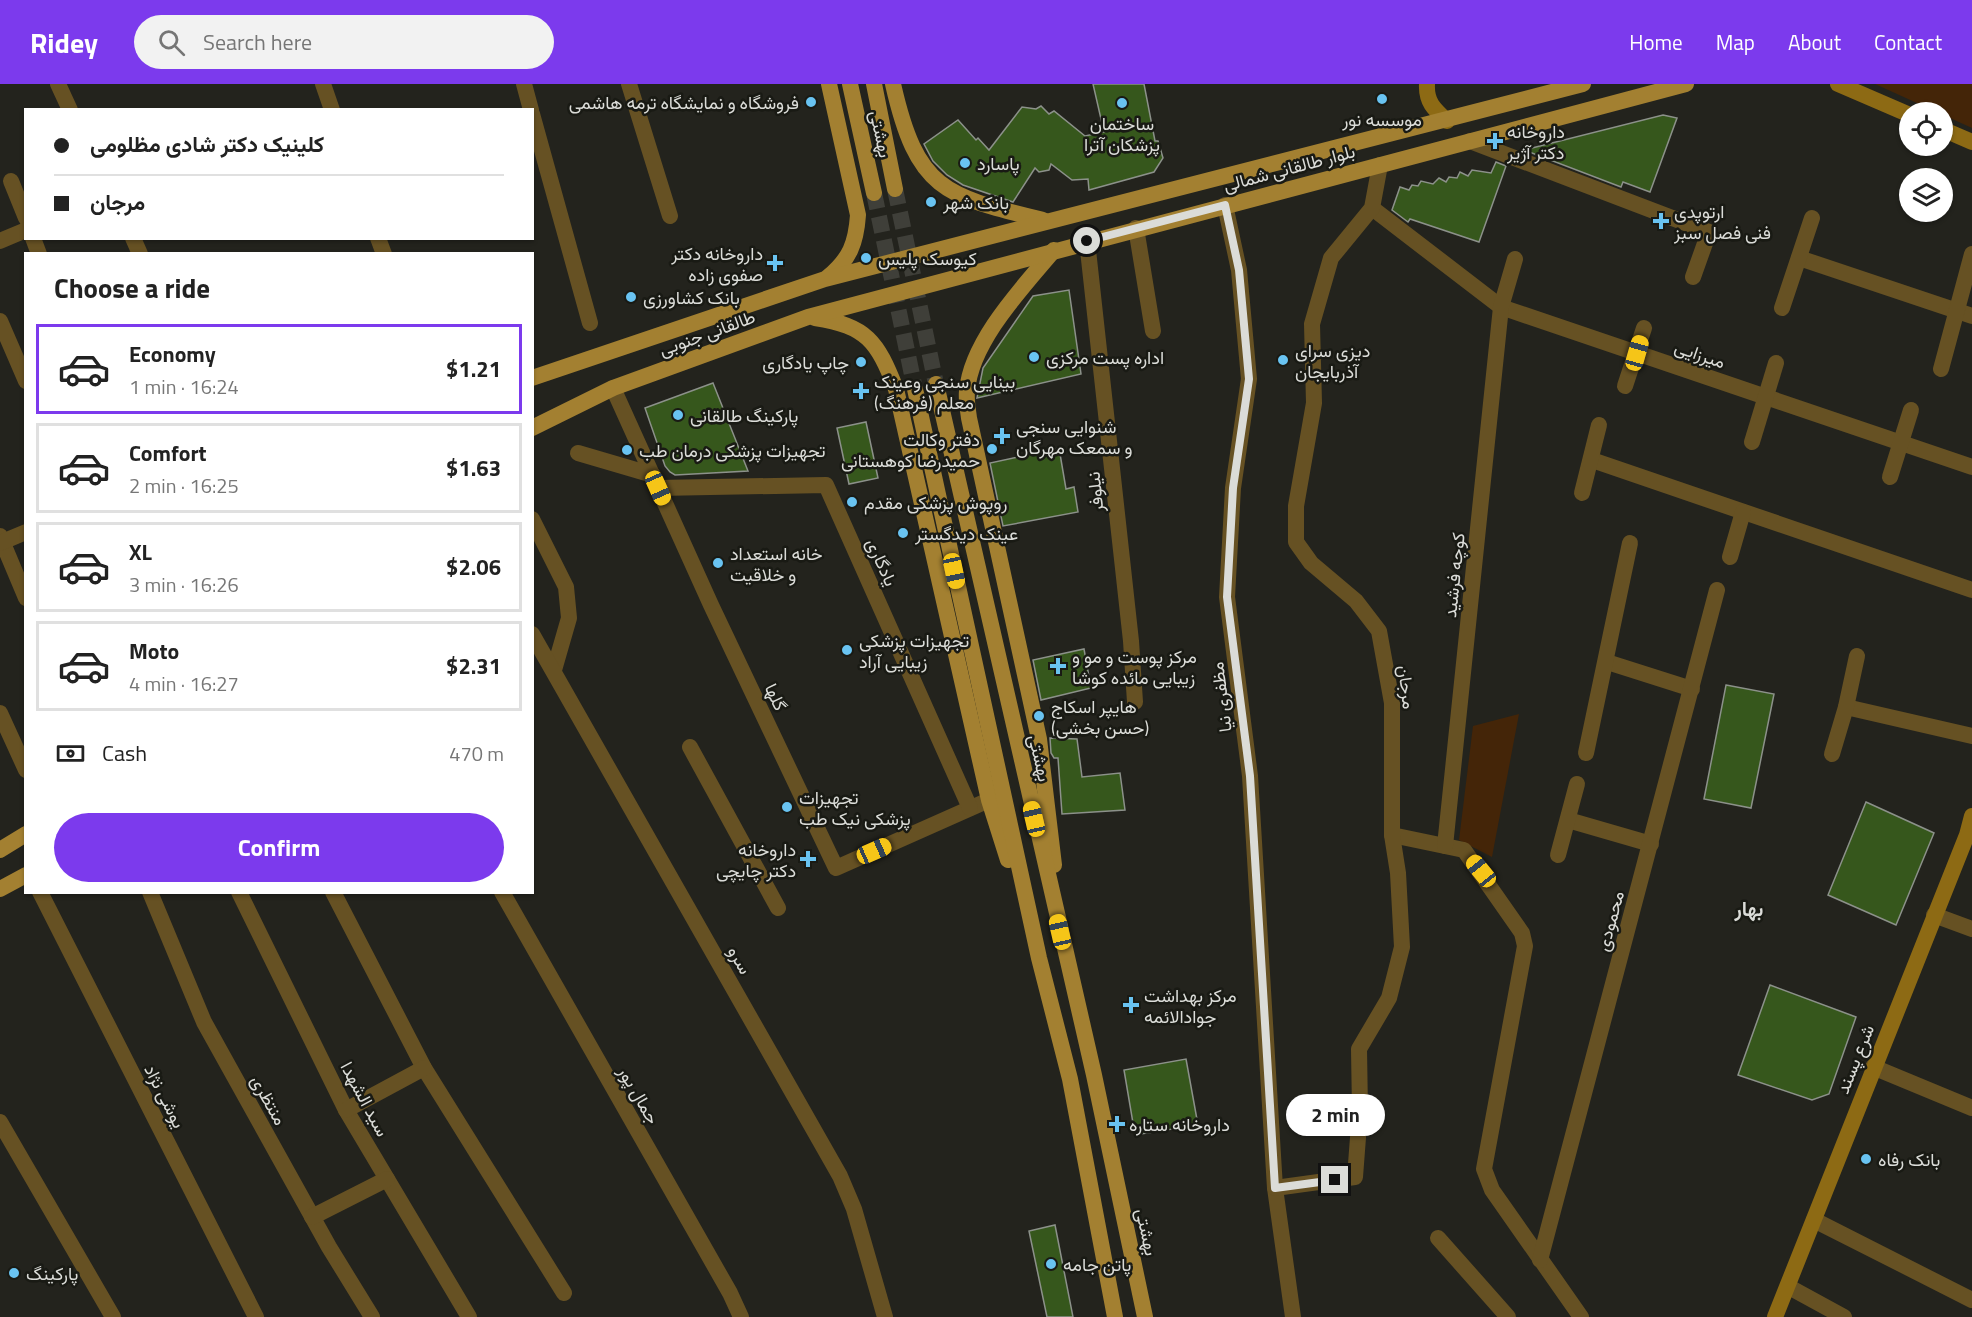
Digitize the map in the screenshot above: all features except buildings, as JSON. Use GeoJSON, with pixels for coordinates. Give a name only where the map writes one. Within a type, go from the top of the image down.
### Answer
{"type":"FeatureCollection","features":[{"type":"Feature","properties":{"kind":"main road"},"geometry":{"type":"LineString","coordinates":[[825,279],[842,266],[852,252],[857,234],[858,215],[829,84]]}},
{"type":"Feature","properties":{"kind":"main road","name":"بهشتى"},"geometry":{"type":"LineString","coordinates":[[850,84],[874,193]]}},
{"type":"Feature","properties":{"kind":"main road","name":"بهشتى"},"geometry":{"type":"LineString","coordinates":[[874,84],[895,189]]}},
{"type":"Feature","properties":{"kind":"main road"},"geometry":{"type":"LineString","coordinates":[[893,84],[910,146],[928,175],[952,192],[975,203],[1047,221]]}},
{"type":"Feature","properties":{"kind":"main road"},"geometry":{"type":"LineString","coordinates":[[1427,84],[1426,97],[1432,107],[1447,120]]}},
{"type":"Feature","properties":{"kind":"main road","name":"بلوار طالقانی شمالی"},"geometry":{"type":"LineString","coordinates":[[894,261],[1583,84]]}},
{"type":"Feature","properties":{"kind":"main road","name":"بلوار طالقانی شمالی"},"geometry":{"type":"LineString","coordinates":[[901,291],[1686,84]]}},
{"type":"Feature","properties":{"kind":"main road"},"geometry":{"type":"LineString","coordinates":[[1839,84],[1899,110]]}},
{"type":"Feature","properties":{"kind":"main road"},"geometry":{"type":"LineString","coordinates":[[1953,134],[1972,142]]}},
{"type":"Feature","properties":{"kind":"main road"},"geometry":{"type":"LineString","coordinates":[[1054,250],[984,340],[974,363],[967,391],[969,418],[1039,739],[1065,955]]}},
{"type":"Feature","properties":{"kind":"main road","name":"طالقانی جنوبی"},"geometry":{"type":"LineString","coordinates":[[534,377],[825,279],[894,261]]}},
{"type":"Feature","properties":{"kind":"main road","name":"طالقانی جنوبی"},"geometry":{"type":"LineString","coordinates":[[540,419],[613,388],[808,317],[901,291]]}},
{"type":"Feature","properties":{"kind":"main road"},"geometry":{"type":"LineString","coordinates":[[808,317],[844,323],[862,333],[885,362],[896,389],[989,800],[1039,958]]}},
{"type":"Feature","properties":{"kind":"main road"},"geometry":{"type":"LineString","coordinates":[[534,387],[579,362]]}},
{"type":"Feature","properties":{"kind":"main road","name":"بهشتى"},"geometry":{"type":"LineString","coordinates":[[936,384],[1094,1075],[1145,1317]]}},
{"type":"Feature","properties":{"kind":"main road"},"geometry":{"type":"LineString","coordinates":[[915,389],[1039,958],[1070,1079],[1115,1317]]}},
{"type":"Feature","properties":{"kind":"main road","name":"شرع پسند"},"geometry":{"type":"LineString","coordinates":[[1775,1317],[1789,1287],[1873,1066],[1934,915],[1970,836],[1972,816]]}},
{"type":"Feature","properties":{"kind":"main road"},"geometry":{"type":"LineString","coordinates":[[0,849],[24,835]]}},
{"type":"Feature","properties":{"kind":"main road"},"geometry":{"type":"LineString","coordinates":[[0,889],[24,876]]}},
{"type":"Feature","properties":{"kind":"street"},"geometry":{"type":"LineString","coordinates":[[58,84],[69,108]]}},
{"type":"Feature","properties":{"kind":"street"},"geometry":{"type":"LineString","coordinates":[[322,84],[331,108]]}},
{"type":"Feature","properties":{"kind":"street"},"geometry":{"type":"LineString","coordinates":[[524,84],[530,108]]}},
{"type":"Feature","properties":{"kind":"street"},"geometry":{"type":"LineString","coordinates":[[629,84],[670,216]]}},
{"type":"Feature","properties":{"kind":"street"},"geometry":{"type":"LineString","coordinates":[[534,121],[590,323]]}},
{"type":"Feature","properties":{"kind":"street"},"geometry":{"type":"LineString","coordinates":[[1470,141],[1709,232],[1693,277]]}},
{"type":"Feature","properties":{"kind":"street","name":"مرجان"},"geometry":{"type":"LineString","coordinates":[[1275,1188],[1355,1177],[1360,1111],[1359,1049],[1389,998],[1402,947],[1398,873],[1392,835],[1392,703],[1379,631],[1356,601],[1311,563],[1296,542],[1296,506],[1314,403],[1312,324],[1331,258],[1372,208],[1380,165]]}},
{"type":"Feature","properties":{"kind":"street"},"geometry":{"type":"LineString","coordinates":[[11,181],[24,213]]}},
{"type":"Feature","properties":{"kind":"street","name":"مظفری نیا"},"geometry":{"type":"LineString","coordinates":[[1225,205],[1239,270],[1249,379],[1233,488],[1227,597],[1250,776],[1275,1188],[1293,1317]]}},
{"type":"Feature","properties":{"kind":"street","name":"میرزایی"},"geometry":{"type":"LineString","coordinates":[[1372,208],[1501,307],[1972,467]]}},
{"type":"Feature","properties":{"kind":"street"},"geometry":{"type":"LineString","coordinates":[[1782,308],[1812,218]]}},
{"type":"Feature","properties":{"kind":"street"},"geometry":{"type":"LineString","coordinates":[[1136,228],[1153,331]]}},
{"type":"Feature","properties":{"kind":"street"},"geometry":{"type":"LineString","coordinates":[[0,241],[24,231]]}},
{"type":"Feature","properties":{"kind":"street","name":"نیلوفر"},"geometry":{"type":"LineString","coordinates":[[1087,241],[1131,641],[1135,702]]}},
{"type":"Feature","properties":{"kind":"street"},"geometry":{"type":"LineString","coordinates":[[1941,369],[1965,314],[1972,254]]}},
{"type":"Feature","properties":{"kind":"street"},"geometry":{"type":"LineString","coordinates":[[1799,258],[1965,314]]}},
{"type":"Feature","properties":{"kind":"street","name":"كوچه فرشيد"},"geometry":{"type":"LineString","coordinates":[[1445,846],[1501,307],[1515,259]]}},
{"type":"Feature","properties":{"kind":"street"},"geometry":{"type":"LineString","coordinates":[[0,321],[24,376]]}},
{"type":"Feature","properties":{"kind":"street"},"geometry":{"type":"LineString","coordinates":[[1625,386],[1644,328]]}},
{"type":"Feature","properties":{"kind":"street"},"geometry":{"type":"LineString","coordinates":[[1752,442],[1776,363]]}},
{"type":"Feature","properties":{"kind":"street","name":"گلها"},"geometry":{"type":"LineString","coordinates":[[613,388],[836,868],[989,800]]}},
{"type":"Feature","properties":{"kind":"street"},"geometry":{"type":"LineString","coordinates":[[1890,477],[1911,410]]}},
{"type":"Feature","properties":{"kind":"street"},"geometry":{"type":"LineString","coordinates":[[1582,493],[1599,425]]}},
{"type":"Feature","properties":{"kind":"street"},"geometry":{"type":"LineString","coordinates":[[578,453],[656,482]]}},
{"type":"Feature","properties":{"kind":"street"},"geometry":{"type":"LineString","coordinates":[[1592,460],[1972,590]]}},
{"type":"Feature","properties":{"kind":"street","name":"یادگاری"},"geometry":{"type":"LineString","coordinates":[[656,482],[826,485],[970,808]]}},
{"type":"Feature","properties":{"kind":"street"},"geometry":{"type":"LineString","coordinates":[[1730,557],[1743,512]]}},
{"type":"Feature","properties":{"kind":"street"},"geometry":{"type":"LineString","coordinates":[[534,523],[566,587],[569,618],[555,670]]}},
{"type":"Feature","properties":{"kind":"street"},"geometry":{"type":"LineString","coordinates":[[24,533],[1,540],[24,593]]}},
{"type":"Feature","properties":{"kind":"street"},"geometry":{"type":"LineString","coordinates":[[1586,753],[1607,662],[1630,543]]}},
{"type":"Feature","properties":{"kind":"street","name":"محمودی"},"geometry":{"type":"LineString","coordinates":[[1540,1260],[1717,591]]}},
{"type":"Feature","properties":{"kind":"street","name":"سرو"},"geometry":{"type":"LineString","coordinates":[[534,637],[555,670],[840,1176],[854,1209],[885,1317]]}},
{"type":"Feature","properties":{"kind":"street"},"geometry":{"type":"LineString","coordinates":[[1832,754],[1846,707],[1857,656]]}},
{"type":"Feature","properties":{"kind":"street"},"geometry":{"type":"LineString","coordinates":[[1607,662],[1692,688]]}},
{"type":"Feature","properties":{"kind":"street"},"geometry":{"type":"LineString","coordinates":[[1846,707],[1972,736]]}},
{"type":"Feature","properties":{"kind":"street"},"geometry":{"type":"LineString","coordinates":[[0,713],[24,767]]}},
{"type":"Feature","properties":{"kind":"street"},"geometry":{"type":"LineString","coordinates":[[690,747],[778,908]]}},
{"type":"Feature","properties":{"kind":"street"},"geometry":{"type":"LineString","coordinates":[[1558,855],[1577,784]]}},
{"type":"Feature","properties":{"kind":"street"},"geometry":{"type":"LineString","coordinates":[[1568,820],[1651,844]]}},
{"type":"Feature","properties":{"kind":"street"},"geometry":{"type":"LineString","coordinates":[[1392,835],[1464,850],[1481,871],[1522,933],[1525,946],[1484,1169],[1492,1190],[1581,1317]]}},
{"type":"Feature","properties":{"kind":"street","name":"یوشی نژاد"},"geometry":{"type":"LineString","coordinates":[[41,894],[256,1317]]}},
{"type":"Feature","properties":{"kind":"street","name":"منتظری"},"geometry":{"type":"LineString","coordinates":[[151,894],[204,1022],[312,1217],[372,1317]]}},
{"type":"Feature","properties":{"kind":"street","name":"سید الشهدا"},"geometry":{"type":"LineString","coordinates":[[240,894],[346,1110],[469,1317]]}},
{"type":"Feature","properties":{"kind":"street"},"geometry":{"type":"LineString","coordinates":[[334,894],[424,1068],[564,1293]]}},
{"type":"Feature","properties":{"kind":"street","name":"جمال پور"},"geometry":{"type":"LineString","coordinates":[[502,894],[730,1293],[741,1317]]}},
{"type":"Feature","properties":{"kind":"street"},"geometry":{"type":"LineString","coordinates":[[1934,915],[1972,929]]}},
{"type":"Feature","properties":{"kind":"street"},"geometry":{"type":"LineString","coordinates":[[1873,1066],[1972,1108]]}},
{"type":"Feature","properties":{"kind":"street"},"geometry":{"type":"LineString","coordinates":[[346,1110],[424,1068]]}},
{"type":"Feature","properties":{"kind":"street"},"geometry":{"type":"LineString","coordinates":[[0,1122],[113,1317]]}},
{"type":"Feature","properties":{"kind":"street"},"geometry":{"type":"LineString","coordinates":[[312,1217],[387,1179]]}},
{"type":"Feature","properties":{"kind":"street"},"geometry":{"type":"LineString","coordinates":[[1814,1220],[1972,1300]]}},
{"type":"Feature","properties":{"kind":"street"},"geometry":{"type":"LineString","coordinates":[[1438,1238],[1508,1317]]}},
{"type":"Feature","properties":{"kind":"street"},"geometry":{"type":"LineString","coordinates":[[1789,1287],[1845,1317]]}},
{"type":"Feature","properties":{"kind":"shaded area"},"geometry":{"type":"Polygon","coordinates":[[[1875,84],[1972,84],[1972,128],[1953,119],[1953,102],[1915,102],[1875,84]]]}},
{"type":"Feature","properties":{"kind":"shaded area"},"geometry":{"type":"Polygon","coordinates":[[[1519,714],[1492,857],[1459,840],[1473,726],[1519,714]]]}},
{"type":"Feature","properties":{"kind":"tunnel"},"geometry":{"type":"LineString","coordinates":[[895,189],[936,384]]}},
{"type":"Feature","properties":{"kind":"tunnel"},"geometry":{"type":"LineString","coordinates":[[874,193],[915,389]]}},
{"type":"Feature","properties":{"kind":"place","name":"موسسه نور"},"geometry":{"type":"Point","coordinates":[1382,99]}},
{"type":"Feature","properties":{"kind":"place","name":"فروشگاه و نمايشگاه ترمه هاشمى"},"geometry":{"type":"Point","coordinates":[811,102]}},
{"type":"Feature","properties":{"kind":"place","name":"ساختمان پزشکان آترا"},"geometry":{"type":"Point","coordinates":[1122,103]}},
{"type":"Feature","properties":{"kind":"place","name":"داروخانه دکتر آژیر"},"geometry":{"type":"Point","coordinates":[1495,141]}},
{"type":"Feature","properties":{"kind":"place","name":"پاسارد"},"geometry":{"type":"Point","coordinates":[965,163]}},
{"type":"Feature","properties":{"kind":"place","name":"بانک شهر"},"geometry":{"type":"Point","coordinates":[931,202]}},
{"type":"Feature","properties":{"kind":"place","name":"ارتوپدی فنی فصل سبز"},"geometry":{"type":"Point","coordinates":[1661,221]}},
{"type":"Feature","properties":{"kind":"place","name":"کیوسک پلیس"},"geometry":{"type":"Point","coordinates":[866,258]}},
{"type":"Feature","properties":{"kind":"place","name":"داروخانه دکتر صفوی زاده"},"geometry":{"type":"Point","coordinates":[775,263]}},
{"type":"Feature","properties":{"kind":"place","name":"بانک کشاورزی"},"geometry":{"type":"Point","coordinates":[631,297]}},
{"type":"Feature","properties":{"kind":"place","name":"اداره پست مرکزی"},"geometry":{"type":"Point","coordinates":[1034,357]}},
{"type":"Feature","properties":{"kind":"place","name":"دیزی سرای آذربایجان"},"geometry":{"type":"Point","coordinates":[1283,360]}},
{"type":"Feature","properties":{"kind":"place","name":"چاپ یادگاری"},"geometry":{"type":"Point","coordinates":[861,362]}},
{"type":"Feature","properties":{"kind":"place","name":"بینایی سنجی وعینک معلم (فرهنگ)"},"geometry":{"type":"Point","coordinates":[861,391]}},
{"type":"Feature","properties":{"kind":"place","name":"پارکینگ طالقانی"},"geometry":{"type":"Point","coordinates":[678,415]}},
{"type":"Feature","properties":{"kind":"place","name":"شنوایی سنجی و سمعک مهرگان"},"geometry":{"type":"Point","coordinates":[1002,436]}},
{"type":"Feature","properties":{"kind":"place","name":"دفتر وکالت حمیدرضا کوهستانی"},"geometry":{"type":"Point","coordinates":[992,449]}},
{"type":"Feature","properties":{"kind":"place","name":"تجهیزات پزشکی درمان طب"},"geometry":{"type":"Point","coordinates":[627,450]}},
{"type":"Feature","properties":{"kind":"place","name":"روپوش پزشکی مقدم"},"geometry":{"type":"Point","coordinates":[852,502]}},
{"type":"Feature","properties":{"kind":"place","name":"عینک دیدگستر"},"geometry":{"type":"Point","coordinates":[903,533]}},
{"type":"Feature","properties":{"kind":"place","name":"خانه استعداد و خلاقیت"},"geometry":{"type":"Point","coordinates":[718,563]}},
{"type":"Feature","properties":{"kind":"place","name":"تجهیزات پزشکی زیبایی آراد"},"geometry":{"type":"Point","coordinates":[847,650]}},
{"type":"Feature","properties":{"kind":"place","name":"مرکز پوست و مو و زیبایی مائده کوشا"},"geometry":{"type":"Point","coordinates":[1058,666]}},
{"type":"Feature","properties":{"kind":"place","name":"هایپر اسکاج (حسن بخشی)"},"geometry":{"type":"Point","coordinates":[1039,716]}},
{"type":"Feature","properties":{"kind":"place","name":"تجهیزات پزشکی نیک‌ طب"},"geometry":{"type":"Point","coordinates":[787,807]}},
{"type":"Feature","properties":{"kind":"place","name":"داروخانه دکتر چایچی"},"geometry":{"type":"Point","coordinates":[808,859]}},
{"type":"Feature","properties":{"kind":"place","name":"مرکز بهداشت جوادالائمه"},"geometry":{"type":"Point","coordinates":[1131,1005]}},
{"type":"Feature","properties":{"kind":"place","name":"داروخانه ستاره"},"geometry":{"type":"Point","coordinates":[1117,1124]}},
{"type":"Feature","properties":{"kind":"place","name":"بانک رفاه"},"geometry":{"type":"Point","coordinates":[1866,1159]}},
{"type":"Feature","properties":{"kind":"place","name":"پاتن جامه"},"geometry":{"type":"Point","coordinates":[1051,1264]}},
{"type":"Feature","properties":{"kind":"place","name":"پارکینگ"},"geometry":{"type":"Point","coordinates":[14,1273]}},
{"type":"Feature","properties":{"kind":"district","name":"بهار"},"geometry":{"type":"Point","coordinates":[1749,908]}},
{"type":"Feature","properties":{"kind":"route"},"geometry":{"type":"LineString","coordinates":[[1087,241],[1225,205],[1239,270],[1249,379],[1233,488],[1227,597],[1250,776],[1275,1188],[1335,1180]]}}]}
